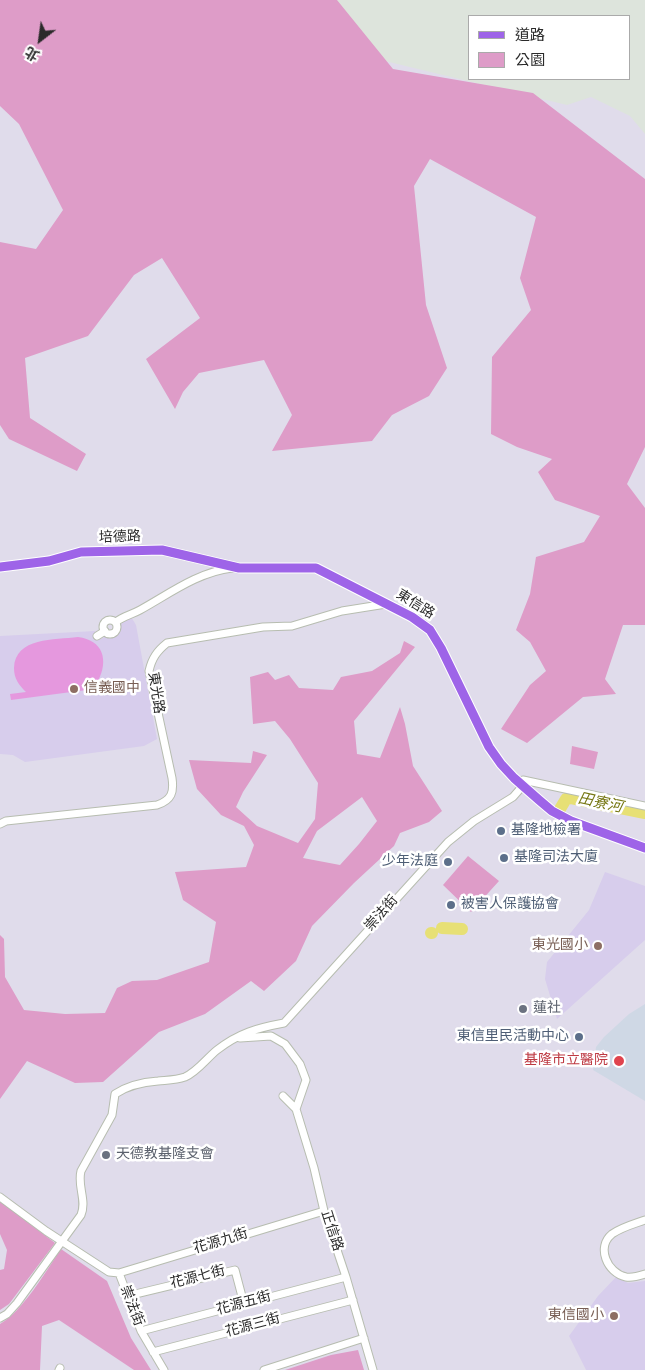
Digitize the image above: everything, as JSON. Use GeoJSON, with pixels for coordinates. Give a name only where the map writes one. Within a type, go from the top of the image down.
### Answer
{"type":"FeatureCollection","features":[{"type":"Feature","properties":{"kind":"main road","name":"培德路"},"geometry":{"type":"LineString","coordinates":[[0,567],[49,560],[81,552],[162,550],[239,568]]}},
{"type":"Feature","properties":{"kind":"main road","name":"東信路"},"geometry":{"type":"LineString","coordinates":[[239,568],[316,568],[412,617],[430,630],[441,648],[489,747],[514,778],[525,784],[552,811],[571,821],[645,848]]}},
{"type":"Feature","properties":{"kind":"street","name":"東信路"},"geometry":{"type":"LineString","coordinates":[[97,636],[105,631],[110,634],[114,632],[117,626],[116,622],[122,617],[137,612],[191,581],[224,569],[239,568]]}},
{"type":"Feature","properties":{"kind":"street","name":"東光路"},"geometry":{"type":"LineString","coordinates":[[0,824],[6,821],[158,805],[170,798],[173,789],[172,778],[149,671],[152,659],[160,648],[167,643],[263,626],[292,626],[342,611],[386,604]]}},
{"type":"Feature","properties":{"kind":"street"},"geometry":{"type":"LineString","coordinates":[[525,784],[645,806]]}},
{"type":"Feature","properties":{"kind":"street","name":"崇法街"},"geometry":{"type":"LineString","coordinates":[[61,1241],[82,1215],[84,1202],[80,1179],[81,1171],[112,1115],[115,1094],[124,1088],[157,1081],[174,1081],[187,1076],[217,1050],[235,1038],[257,1028],[284,1024],[448,842],[488,812],[513,797],[525,784]]}},
{"type":"Feature","properties":{"kind":"street"},"geometry":{"type":"LineString","coordinates":[[235,1038],[272,1036],[285,1044],[300,1064],[306,1080],[296,1109]]}},
{"type":"Feature","properties":{"kind":"street","name":"正信路"},"geometry":{"type":"LineString","coordinates":[[283,1096],[296,1109],[314,1168],[324,1211],[346,1276],[373,1370]]}},
{"type":"Feature","properties":{"kind":"street","name":"崇法街"},"geometry":{"type":"LineString","coordinates":[[0,1197],[61,1241],[109,1272],[119,1273],[141,1331],[164,1370]]}},
{"type":"Feature","properties":{"kind":"street","name":"花源九街"},"geometry":{"type":"LineString","coordinates":[[119,1273],[324,1211]]}},
{"type":"Feature","properties":{"kind":"street"},"geometry":{"type":"LineString","coordinates":[[645,1220],[612,1235],[604,1244],[604,1251],[606,1258],[618,1274],[625,1277],[634,1277],[645,1274]]}},
{"type":"Feature","properties":{"kind":"street"},"geometry":{"type":"LineString","coordinates":[[0,1318],[17,1302],[61,1241]]}},
{"type":"Feature","properties":{"kind":"street","name":"花源七街"},"geometry":{"type":"LineString","coordinates":[[127,1296],[235,1270],[244,1304]]}},
{"type":"Feature","properties":{"kind":"street","name":"花源五街"},"geometry":{"type":"LineString","coordinates":[[141,1331],[346,1276]]}},
{"type":"Feature","properties":{"kind":"street","name":"花源三街"},"geometry":{"type":"LineString","coordinates":[[153,1352],[353,1300]]}},
{"type":"Feature","properties":{"kind":"street"},"geometry":{"type":"LineString","coordinates":[[264,1370],[364,1338]]}},
{"type":"Feature","properties":{"kind":"shaded area"},"geometry":{"type":"Polygon","coordinates":[[[311,0],[645,0],[645,134],[630,116],[591,97],[567,105],[356,54],[311,0]]]}},
{"type":"Feature","properties":{"kind":"shaded area","name":"信義國中"},"geometry":{"type":"Polygon","coordinates":[[[130,615],[136,625],[157,739],[144,746],[25,762],[13,755],[0,754],[0,636],[95,631],[101,639],[116,634],[124,619],[130,615]]]}},
{"type":"Feature","properties":{"kind":"shaded area"},"geometry":{"type":"Polygon","coordinates":[[[78,637],[93,642],[102,652],[103,666],[98,681],[108,680],[109,687],[11,700],[10,694],[26,692],[17,681],[14,672],[16,658],[21,650],[38,642],[78,637]]]}},
{"type":"Feature","properties":{"kind":"shaded area","name":"東光國小"},"geometry":{"type":"Polygon","coordinates":[[[605,872],[645,886],[645,940],[557,1019],[545,979],[547,962],[589,910],[605,872]]]}},
{"type":"Feature","properties":{"kind":"shaded area","name":"基隆市立醫院"},"geometry":{"type":"Polygon","coordinates":[[[645,1004],[645,1101],[593,1070],[596,1047],[629,1014],[645,1004]]]}},
{"type":"Feature","properties":{"kind":"shaded area","name":"東信國小"},"geometry":{"type":"Polygon","coordinates":[[[616,1277],[628,1283],[645,1281],[645,1370],[586,1370],[569,1336],[598,1296],[616,1277]]]}},
{"type":"Feature","properties":{"kind":"green space"},"geometry":{"type":"Polygon","coordinates":[[[0,0],[337,0],[393,69],[533,93],[645,179],[645,447],[627,484],[645,508],[645,625],[623,625],[605,679],[616,694],[583,697],[527,743],[501,729],[530,685],[546,671],[530,642],[516,630],[530,594],[536,557],[584,542],[600,516],[555,500],[538,472],[552,459],[517,447],[491,434],[492,357],[531,310],[520,278],[536,217],[430,159],[414,186],[426,305],[447,368],[429,396],[392,415],[372,441],[272,451],[292,415],[264,360],[199,373],[183,392],[175,409],[146,359],[200,318],[162,258],[134,275],[88,336],[25,358],[30,418],[86,454],[77,471],[9,439],[0,425],[0,242],[36,249],[63,210],[19,124],[0,106],[0,0]]]}},
{"type":"Feature","properties":{"kind":"green space"},"geometry":{"type":"Polygon","coordinates":[[[404,641],[415,647],[354,721],[357,754],[380,758],[400,707],[413,766],[442,811],[429,822],[400,833],[394,846],[312,926],[296,961],[264,991],[251,981],[205,1014],[159,1032],[103,1082],[75,1083],[27,1061],[0,1099],[0,935],[4,939],[5,977],[24,1010],[65,1014],[105,1013],[117,988],[132,981],[157,980],[209,962],[216,922],[183,900],[175,872],[246,867],[254,845],[244,826],[221,815],[197,789],[189,760],[251,763],[253,751],[267,755],[243,792],[236,807],[257,826],[298,843],[315,819],[318,783],[290,739],[275,721],[253,724],[250,677],[268,672],[275,680],[289,675],[299,688],[333,690],[341,677],[372,671],[400,653],[404,641]],[[362,797],[317,831],[303,858],[340,865],[377,821],[362,797]]]}},
{"type":"Feature","properties":{"kind":"green space"},"geometry":{"type":"Polygon","coordinates":[[[572,746],[598,752],[594,769],[570,764],[572,746]]]}},
{"type":"Feature","properties":{"kind":"green space"},"geometry":{"type":"Polygon","coordinates":[[[468,856],[499,881],[471,912],[443,885],[468,856]]]}},
{"type":"Feature","properties":{"kind":"green space"},"geometry":{"type":"Polygon","coordinates":[[[0,1201],[55,1243],[9,1304],[0,1310],[0,1270],[4,1269],[7,1250],[0,1234],[0,1201]]]}},
{"type":"Feature","properties":{"kind":"green space"},"geometry":{"type":"Polygon","coordinates":[[[61,1249],[107,1281],[131,1338],[151,1370],[134,1370],[59,1320],[42,1326],[40,1370],[0,1370],[0,1324],[17,1310],[61,1249]]]}},
{"type":"Feature","properties":{"kind":"green space"},"geometry":{"type":"Polygon","coordinates":[[[358,1350],[364,1370],[285,1370],[331,1355],[358,1350]]]}},
{"type":"Feature","properties":{"kind":"waterway","name":"田寮河"},"geometry":{"type":"LineString","coordinates":[[560,809],[566,799],[571,798],[645,813]]}},
{"type":"Feature","properties":{"kind":"waterway","name":"田寮河"},"geometry":{"type":"LineString","coordinates":[[442,928],[462,929]]}},
{"type":"Feature","properties":{"kind":"place","name":"信義國中"},"geometry":{"type":"Point","coordinates":[74,689]}},
{"type":"Feature","properties":{"kind":"place","name":"基隆地檢署"},"geometry":{"type":"Point","coordinates":[501,831]}},
{"type":"Feature","properties":{"kind":"place","name":"基隆司法大廈"},"geometry":{"type":"Point","coordinates":[504,858]}},
{"type":"Feature","properties":{"kind":"place","name":"少年法庭"},"geometry":{"type":"Point","coordinates":[448,862]}},
{"type":"Feature","properties":{"kind":"place","name":"被害人保護協會"},"geometry":{"type":"Point","coordinates":[451,905]}},
{"type":"Feature","properties":{"kind":"place","name":"東光國小"},"geometry":{"type":"Point","coordinates":[598,946]}},
{"type":"Feature","properties":{"kind":"place","name":"蓮社"},"geometry":{"type":"Point","coordinates":[523,1009]}},
{"type":"Feature","properties":{"kind":"place","name":"東信里民活動中心"},"geometry":{"type":"Point","coordinates":[579,1037]}},
{"type":"Feature","properties":{"kind":"place","name":"基隆市立醫院"},"geometry":{"type":"Point","coordinates":[619,1061]}},
{"type":"Feature","properties":{"kind":"place","name":"天德教基隆支會"},"geometry":{"type":"Point","coordinates":[106,1155]}},
{"type":"Feature","properties":{"kind":"place","name":"東信國小"},"geometry":{"type":"Point","coordinates":[614,1316]}}]}
